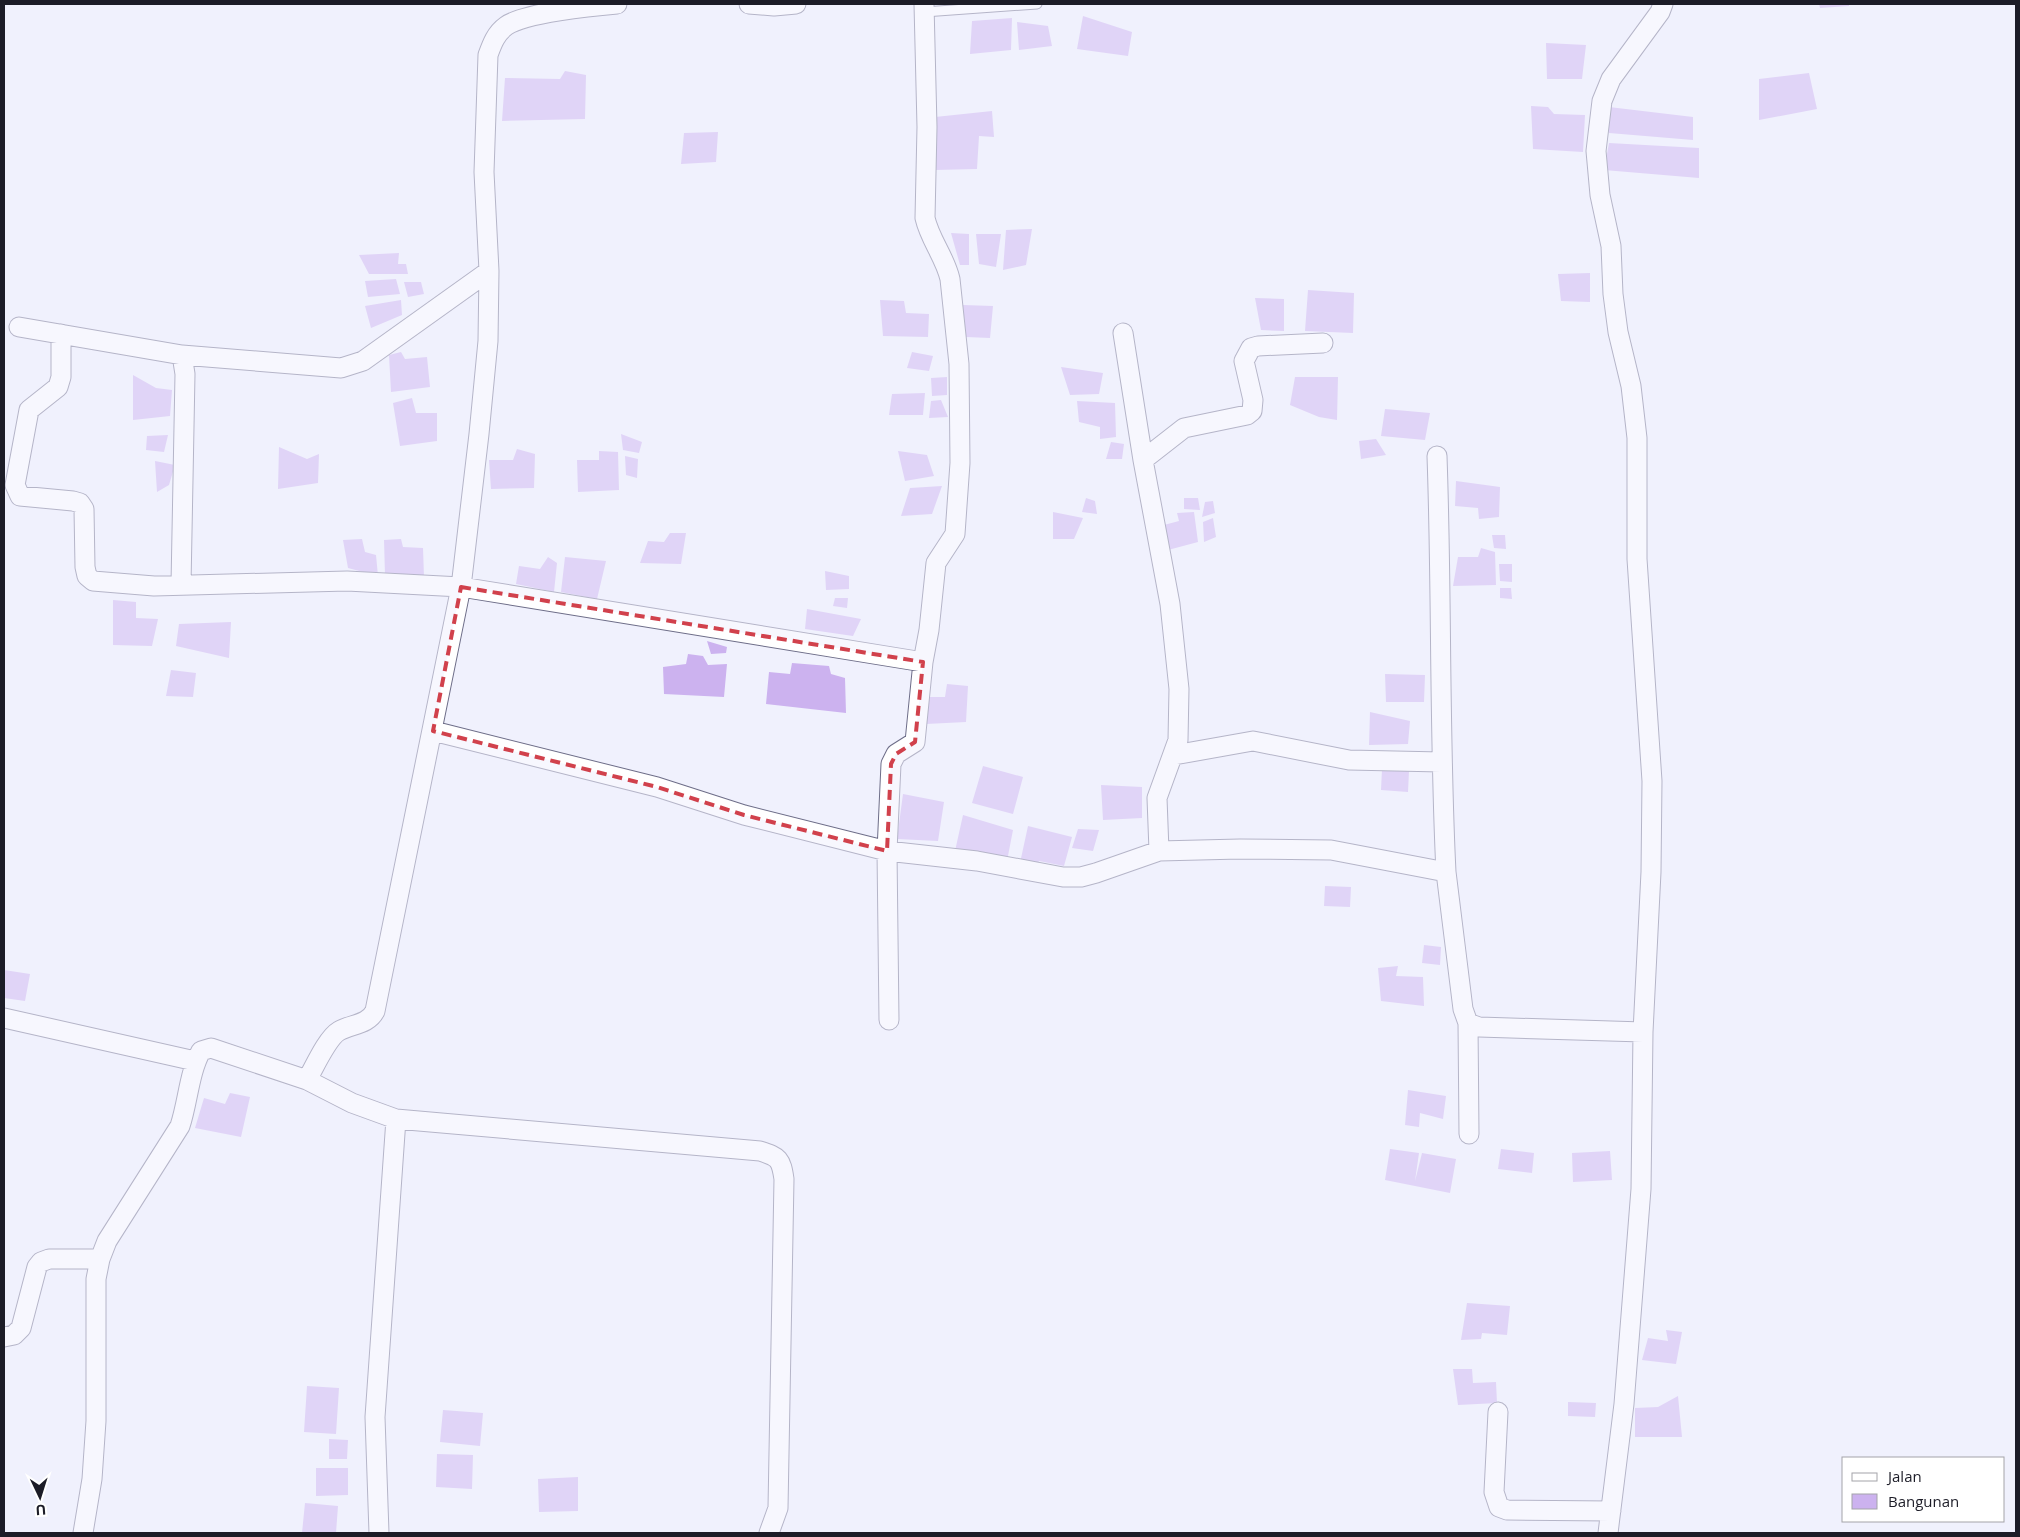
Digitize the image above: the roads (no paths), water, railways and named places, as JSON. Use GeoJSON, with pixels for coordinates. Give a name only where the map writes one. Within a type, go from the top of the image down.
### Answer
{"type":"FeatureCollection","features":[{"type":"Feature","properties":{"kind":"street"},"geometry":{"type":"LineString","coordinates":[[307,1080],[331,1038],[338,1032],[367,1020],[375,1011],[461,587],[488,341],[489,271],[484,172],[488,56],[494,39],[507,26],[525,19],[570,9],[617,4]]}},
{"type":"Feature","properties":{"kind":"street"},"geometry":{"type":"LineString","coordinates":[[749,4],[774,6],[796,4]]}},
{"type":"Feature","properties":{"kind":"street"},"geometry":{"type":"LineString","coordinates":[[1608,1533],[1624,1404],[1641,1189],[1643,1032],[1652,872],[1652,781],[1637,559],[1637,438],[1631,386],[1618,332],[1613,294],[1611,246],[1600,195],[1596,151],[1602,101],[1610,78],[1660,12],[1663,4]]}},
{"type":"Feature","properties":{"kind":"street"},"geometry":{"type":"LineString","coordinates":[[889,1020],[886,851],[891,764],[896,754],[915,742],[936,563],[954,534],[960,463],[959,364],[950,279],[948,267],[927,228],[926,218],[927,127],[924,8]]}},
{"type":"Feature","properties":{"kind":"street"},"geometry":{"type":"LineString","coordinates":[[19,328],[182,355],[341,368],[350,367],[364,360],[489,271]]}},
{"type":"Feature","properties":{"kind":"street"},"geometry":{"type":"LineString","coordinates":[[1123,333],[1143,460],[1170,604],[1179,689],[1178,740],[1157,798],[1156,815],[1160,851]]}},
{"type":"Feature","properties":{"kind":"street"},"geometry":{"type":"LineString","coordinates":[[61,334],[61,377],[58,387],[29,410],[15,485],[16,492],[20,496],[73,501],[80,504],[84,509],[86,576],[93,581],[154,586],[347,581],[461,587],[923,662]]}},
{"type":"Feature","properties":{"kind":"street"},"geometry":{"type":"LineString","coordinates":[[1143,460],[1184,428],[1247,415],[1252,411],[1253,400],[1244,361],[1252,348],[1258,346],[1323,343]]}},
{"type":"Feature","properties":{"kind":"street"},"geometry":{"type":"LineString","coordinates":[[181,585],[185,374],[182,355]]}},
{"type":"Feature","properties":{"kind":"street"},"geometry":{"type":"LineString","coordinates":[[1437,456],[1440,545],[1441,762],[1446,872],[1463,1009],[1468,1023],[1470,1134]]}},
{"type":"Feature","properties":{"kind":"street"},"geometry":{"type":"LineString","coordinates":[[433,731],[640,782],[744,815],[886,851],[977,861],[1064,877],[1081,877],[1096,873],[1160,851],[1322,849],[1446,872]]}},
{"type":"Feature","properties":{"kind":"street"},"geometry":{"type":"LineString","coordinates":[[1174,755],[1253,741],[1350,760],[1441,762]]}},
{"type":"Feature","properties":{"kind":"street"},"geometry":{"type":"LineString","coordinates":[[4,1018],[195,1061]]}},
{"type":"Feature","properties":{"kind":"street"},"geometry":{"type":"LineString","coordinates":[[1468,1023],[1479,1027],[1643,1032]]}},
{"type":"Feature","properties":{"kind":"street"},"geometry":{"type":"LineString","coordinates":[[83,1533],[92,1479],[96,1421],[96,1279],[100,1259],[107,1241],[180,1126],[186,1108],[195,1061],[201,1051],[211,1048],[307,1080],[352,1103],[396,1119],[760,1152],[774,1155],[781,1163],[784,1179],[778,1508],[769,1533]]}},
{"type":"Feature","properties":{"kind":"street"},"geometry":{"type":"LineString","coordinates":[[379,1533],[375,1417],[396,1119]]}},
{"type":"Feature","properties":{"kind":"street"},"geometry":{"type":"LineString","coordinates":[[4,1337],[14,1335],[21,1328],[37,1267],[41,1262],[49,1259],[100,1259]]}},
{"type":"Feature","properties":{"kind":"street"},"geometry":{"type":"LineString","coordinates":[[1498,1412],[1494,1492],[1499,1507],[1507,1510],[1610,1511]]}},
{"type":"Feature","properties":{"kind":"lane"},"geometry":{"type":"LineString","coordinates":[[924,8],[1037,4]]}}]}
